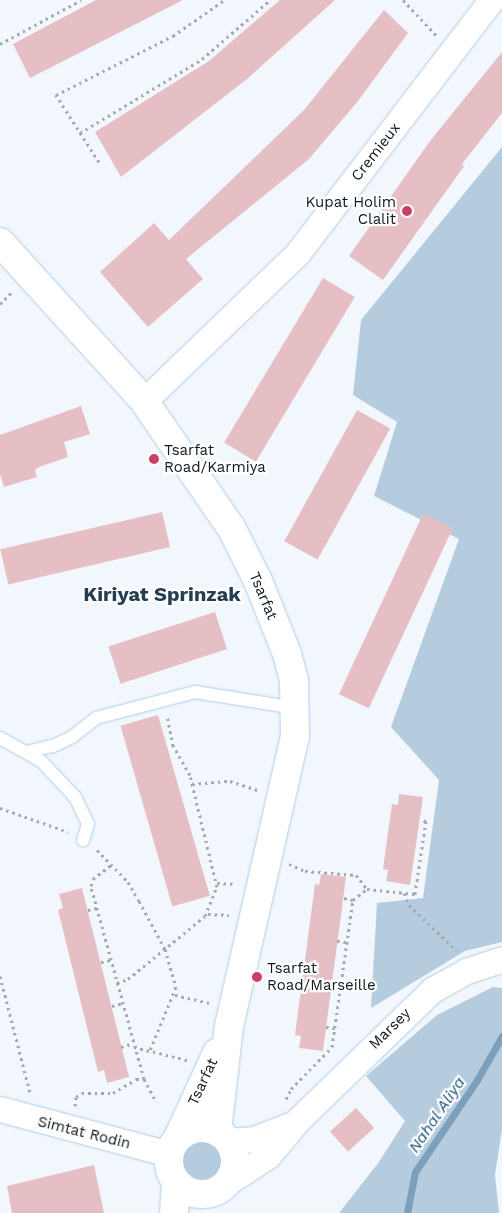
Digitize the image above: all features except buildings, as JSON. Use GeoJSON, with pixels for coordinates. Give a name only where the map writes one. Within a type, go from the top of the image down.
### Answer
{"type":"FeatureCollection","features":[{"type":"Feature","properties":{"kind":"street","name":"Cremieux"},"geometry":{"type":"LineString","coordinates":[[144,401],[297,254],[453,53],[491,0]]}},
{"type":"Feature","properties":{"kind":"street","name":"Tsarfat"},"geometry":{"type":"LineString","coordinates":[[0,242],[144,401],[232,529],[287,654],[296,708],[295,736],[232,1018],[222,1136]]}},
{"type":"Feature","properties":{"kind":"street","name":"Marsey"},"geometry":{"type":"LineString","coordinates":[[216,1196],[268,1156],[297,1122],[414,1005],[449,979],[502,959]]}},
{"type":"Feature","properties":{"kind":"street","name":"Tsarfat"},"geometry":{"type":"LineString","coordinates":[[174,1146],[232,1018]]}},
{"type":"Feature","properties":{"kind":"street","name":"Simtat Rodin"},"geometry":{"type":"LineString","coordinates":[[0,1109],[25,1118],[70,1129],[174,1146]]}},
{"type":"Feature","properties":{"kind":"street","name":"Marsey"},"geometry":{"type":"LineString","coordinates":[[222,1136],[254,1139],[297,1122]]}},
{"type":"Feature","properties":{"kind":"street"},"geometry":{"type":"LineString","coordinates":[[174,1213],[176,1182],[170,1169],[174,1146],[196,1128],[222,1136],[234,1163],[216,1196],[191,1192],[176,1182]]}},
{"type":"Feature","properties":{"kind":"lane"},"geometry":{"type":"LineString","coordinates":[[26,752],[54,746],[72,737],[96,718],[195,692],[296,708]]}},
{"type":"Feature","properties":{"kind":"lane"},"geometry":{"type":"LineString","coordinates":[[0,738],[41,761],[75,797],[88,824],[83,840]]}},
{"type":"Feature","properties":{"kind":"path"},"geometry":{"type":"LineString","coordinates":[[0,44],[81,0]]}},
{"type":"Feature","properties":{"kind":"path"},"geometry":{"type":"LineString","coordinates":[[99,162],[56,95],[173,36],[224,0]]}},
{"type":"Feature","properties":{"kind":"path"},"geometry":{"type":"LineString","coordinates":[[80,133],[202,59],[270,0]]}},
{"type":"Feature","properties":{"kind":"path"},"geometry":{"type":"LineString","coordinates":[[403,0],[453,53]]}},
{"type":"Feature","properties":{"kind":"path"},"geometry":{"type":"LineString","coordinates":[[117,983],[128,979],[207,914],[217,887],[192,784],[168,733],[166,700]]}},
{"type":"Feature","properties":{"kind":"path"},"geometry":{"type":"LineString","coordinates":[[192,784],[230,781],[283,796]]}},
{"type":"Feature","properties":{"kind":"path"},"geometry":{"type":"LineString","coordinates":[[0,808],[83,840],[112,864],[128,882],[164,949],[176,987],[175,995],[150,1050]]}},
{"type":"Feature","properties":{"kind":"path"},"geometry":{"type":"LineString","coordinates":[[297,1122],[285,1103],[287,1094],[328,1052],[335,1028],[352,900],[367,889],[415,894],[426,820],[420,820]]}},
{"type":"Feature","properties":{"kind":"path"},"geometry":{"type":"LineString","coordinates":[[413,862],[420,863]]}},
{"type":"Feature","properties":{"kind":"path"},"geometry":{"type":"LineString","coordinates":[[112,864],[93,879],[97,908],[144,1079],[156,1102]]}},
{"type":"Feature","properties":{"kind":"path"},"geometry":{"type":"LineString","coordinates":[[290,864],[305,871],[356,875],[367,889]]}},
{"type":"Feature","properties":{"kind":"path"},"geometry":{"type":"LineString","coordinates":[[404,894],[436,935],[456,948],[466,971]]}},
{"type":"Feature","properties":{"kind":"path"},"geometry":{"type":"LineString","coordinates":[[343,898],[352,900]]}},
{"type":"Feature","properties":{"kind":"path"},"geometry":{"type":"LineString","coordinates":[[88,910],[97,908]]}},
{"type":"Feature","properties":{"kind":"path"},"geometry":{"type":"LineString","coordinates":[[337,941],[346,942]]}},
{"type":"Feature","properties":{"kind":"path"},"geometry":{"type":"LineString","coordinates":[[101,962],[111,960]]}},
{"type":"Feature","properties":{"kind":"path"},"geometry":{"type":"LineString","coordinates":[[0,976],[30,1089],[25,1118]]}},
{"type":"Feature","properties":{"kind":"path"},"geometry":{"type":"LineString","coordinates":[[332,984],[340,985]]}},
{"type":"Feature","properties":{"kind":"path"},"geometry":{"type":"LineString","coordinates":[[175,995],[232,1018]]}},
{"type":"Feature","properties":{"kind":"path"},"geometry":{"type":"LineString","coordinates":[[112,1006],[123,1003]]}},
{"type":"Feature","properties":{"kind":"path"},"geometry":{"type":"LineString","coordinates":[[326,1027],[335,1028]]}},
{"type":"Feature","properties":{"kind":"path"},"geometry":{"type":"LineString","coordinates":[[122,1046],[134,1045],[189,1061]]}},
{"type":"Feature","properties":{"kind":"path"},"geometry":{"type":"LineString","coordinates":[[70,1129],[76,1097],[82,1092],[113,1093],[136,1079],[144,1079]]}},
{"type":"Feature","properties":{"kind":"shaded area"},"geometry":{"type":"Polygon","coordinates":[[[502,147],[502,942],[465,951],[371,1008],[377,903],[423,898],[439,780],[391,727],[459,539],[374,496],[397,422],[353,395],[361,320],[502,147]]]}},
{"type":"Feature","properties":{"kind":"shaded area"},"geometry":{"type":"Polygon","coordinates":[[[493,987],[502,988],[502,1129],[495,1175],[499,1213],[339,1213],[379,1162],[405,1121],[366,1076],[437,1015],[493,987]]]}},
{"type":"Feature","properties":{"kind":"shaded area"},"geometry":{"type":"Polygon","coordinates":[[[205,1142],[212,1145],[218,1151],[221,1162],[220,1170],[212,1179],[205,1182],[197,1182],[190,1179],[182,1170],[181,1158],[184,1151],[193,1143],[205,1142]]]}},
{"type":"Feature","properties":{"kind":"waterway","name":"Nahal Aliya"},"geometry":{"type":"LineString","coordinates":[[407,1213],[415,1172],[477,1080],[502,1036]]}},
{"type":"Feature","properties":{"kind":"place","name":"Kupat Holim Clalit"},"geometry":{"type":"Point","coordinates":[407,211]}},
{"type":"Feature","properties":{"kind":"place","name":"Tsarfat Road/Karmiya"},"geometry":{"type":"Point","coordinates":[154,459]}},
{"type":"Feature","properties":{"kind":"place","name":"Tsarfat Road/Marseille"},"geometry":{"type":"Point","coordinates":[257,977]}},
{"type":"Feature","properties":{"kind":"district","name":"Kiriyat Sprinzak"},"geometry":{"type":"Point","coordinates":[162,594]}}]}
